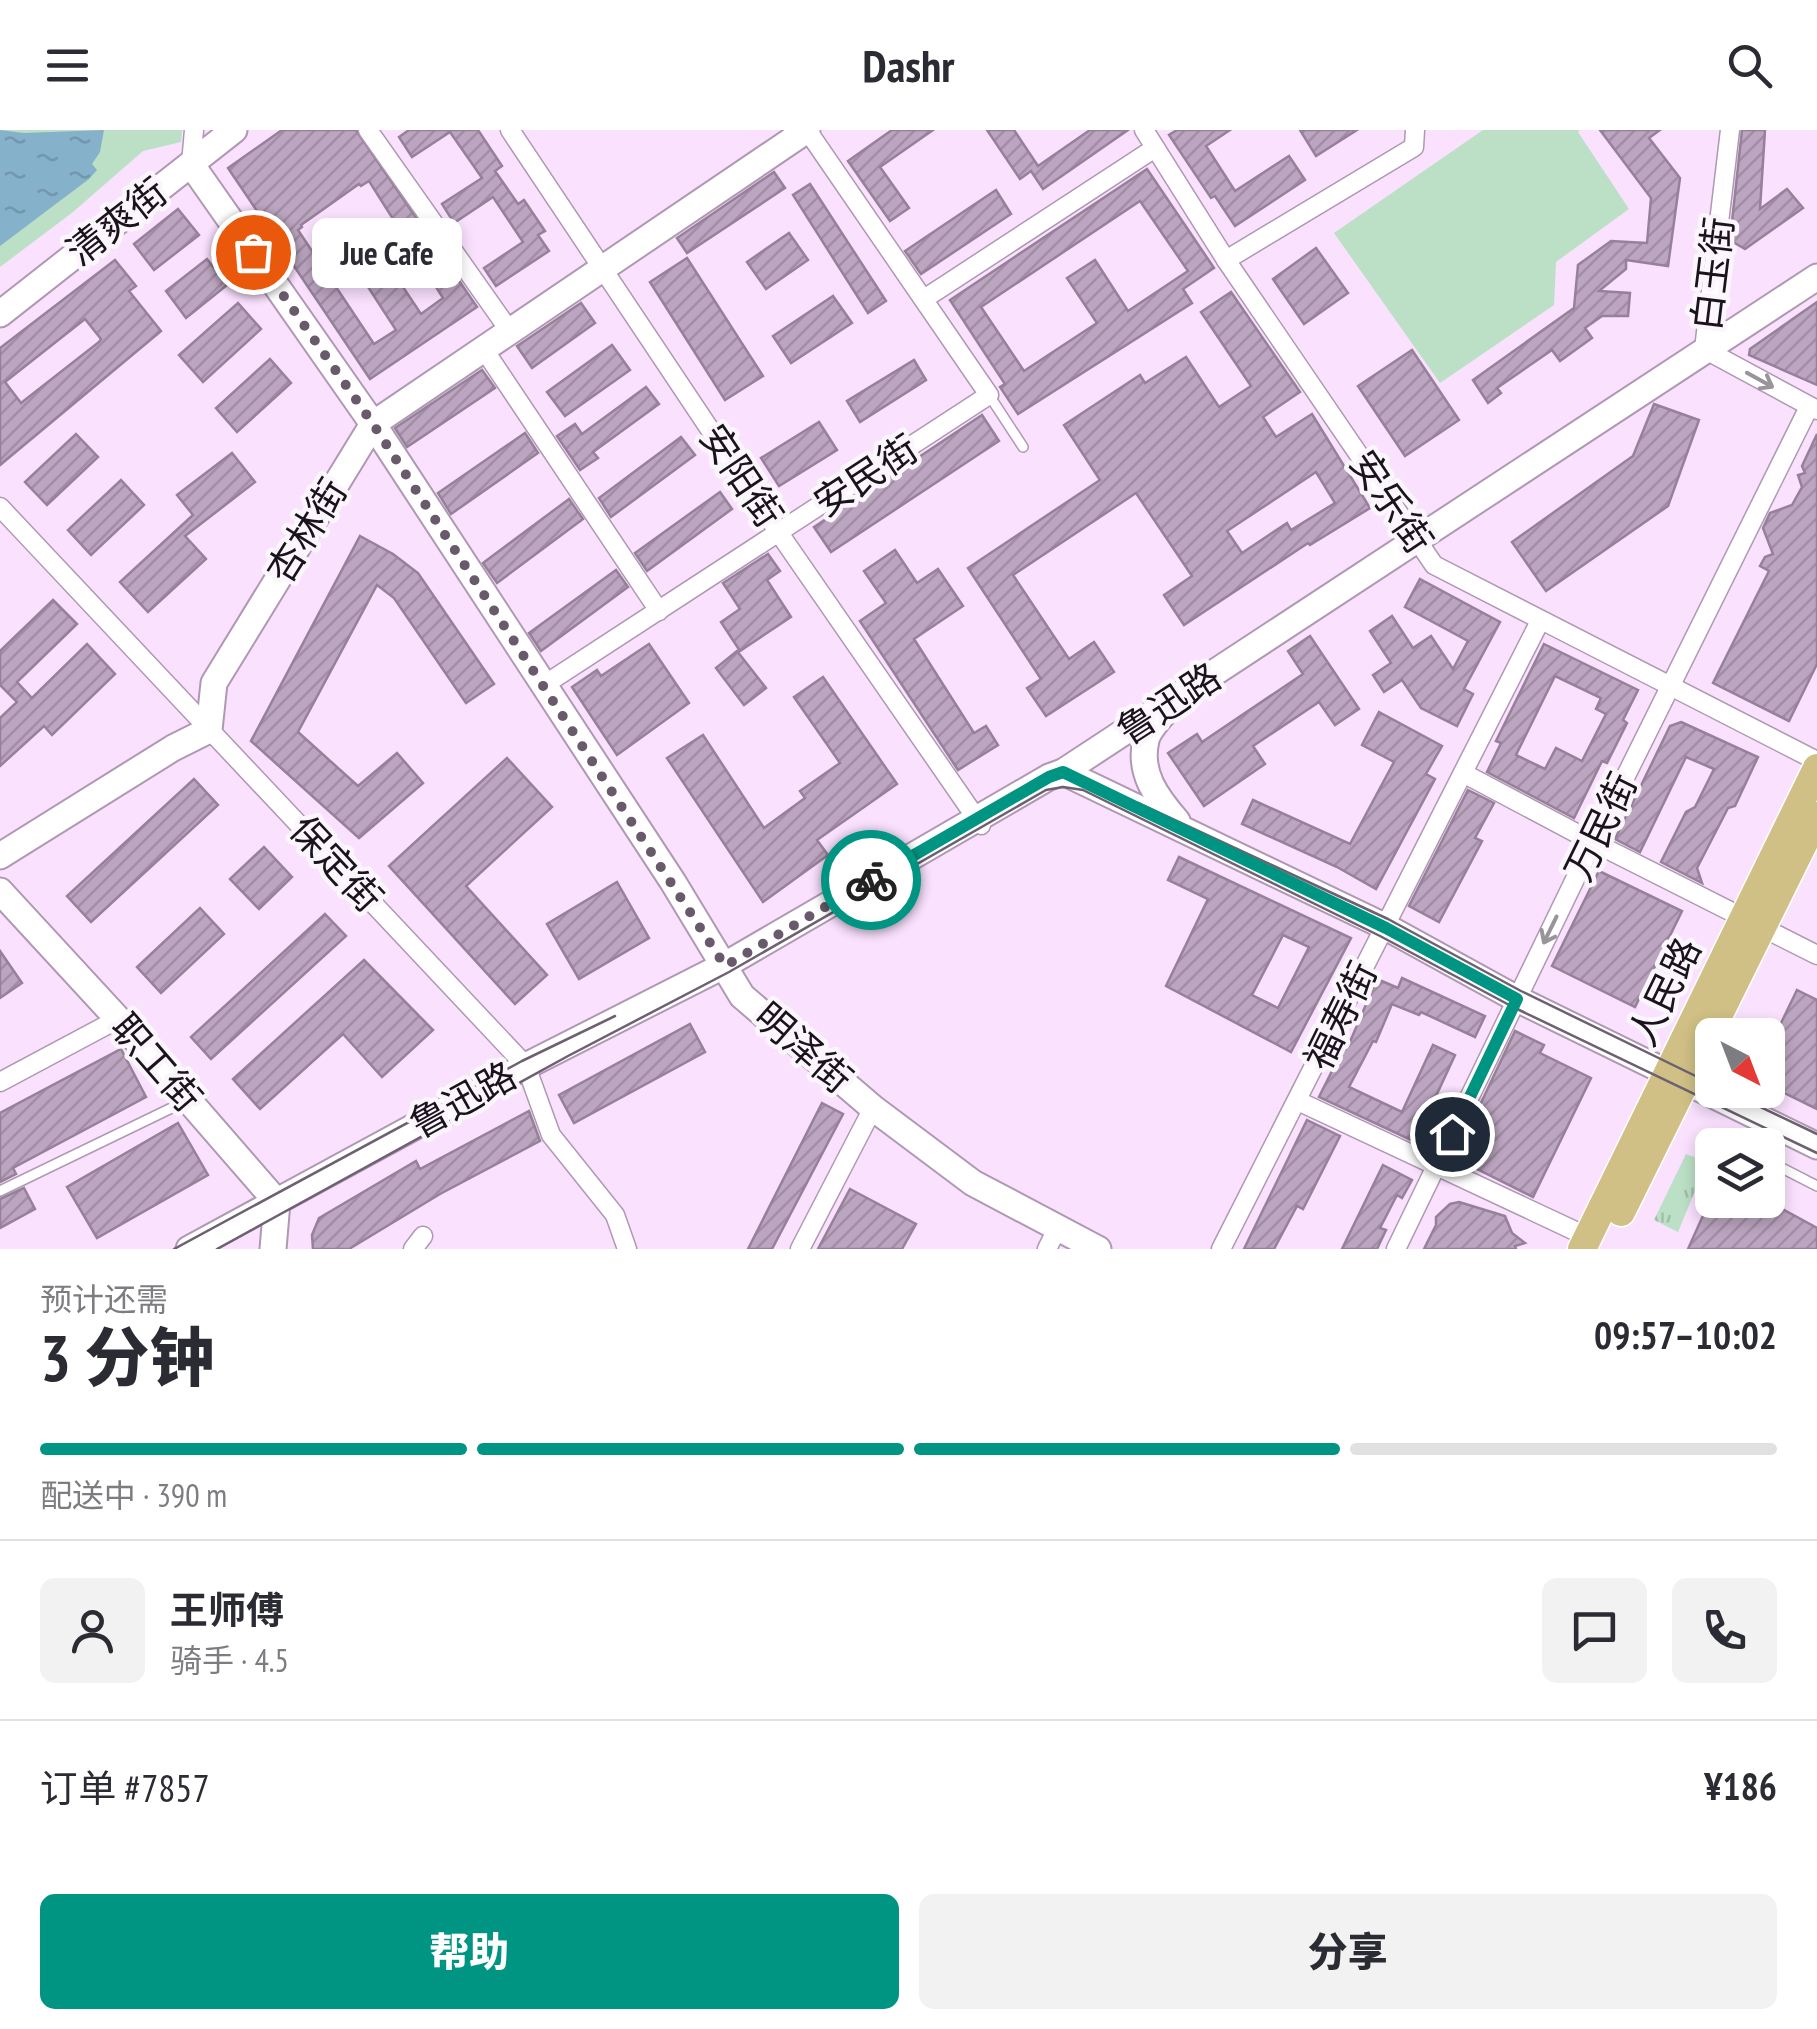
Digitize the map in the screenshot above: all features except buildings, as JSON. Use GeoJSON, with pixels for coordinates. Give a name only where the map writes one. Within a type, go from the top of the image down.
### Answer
{"type":"FeatureCollection","features":[{"type":"Feature","properties":{"kind":"main road","name":"人民路"},"geometry":{"type":"LineString","coordinates":[[1591,1245],[1753,921],[1817,765]]}},
{"type":"Feature","properties":{"kind":"main road","name":"人民路"},"geometry":{"type":"LineString","coordinates":[[1753,921],[1817,816]]}},
{"type":"Feature","properties":{"kind":"street"},"geometry":{"type":"LineString","coordinates":[[191,164],[194,130]]}},
{"type":"Feature","properties":{"kind":"street","name":"清爽街"},"geometry":{"type":"LineString","coordinates":[[0,314],[234,130]]}},
{"type":"Feature","properties":{"kind":"street"},"geometry":{"type":"LineString","coordinates":[[368,130],[509,330]]}},
{"type":"Feature","properties":{"kind":"street","name":"安阳街"},"geometry":{"type":"LineString","coordinates":[[510,130],[779,533],[980,822]]}},
{"type":"Feature","properties":{"kind":"street"},"geometry":{"type":"LineString","coordinates":[[807,130],[989,395]]}},
{"type":"Feature","properties":{"kind":"street","name":"杏林街"},"geometry":{"type":"LineString","coordinates":[[209,730],[214,683],[373,424],[807,130]]}},
{"type":"Feature","properties":{"kind":"street"},"geometry":{"type":"LineString","coordinates":[[1226,260],[1414,147],[1416,130]]}},
{"type":"Feature","properties":{"kind":"street","name":"白玉街"},"geometry":{"type":"LineString","coordinates":[[1730,130],[1704,349],[1813,409]]}},
{"type":"Feature","properties":{"kind":"street"},"geometry":{"type":"LineString","coordinates":[[924,300],[1151,136]]}},
{"type":"Feature","properties":{"kind":"street","name":"安乐街"},"geometry":{"type":"LineString","coordinates":[[1151,136],[1226,260],[1434,565],[1817,765]]}},
{"type":"Feature","properties":{"kind":"street","name":"明泽街"},"geometry":{"type":"LineString","coordinates":[[191,164],[373,424],[742,996],[873,1108],[973,1183],[1052,1239],[1098,1249]]}},
{"type":"Feature","properties":{"kind":"street","name":"鲁迅路"},"geometry":{"type":"LineString","coordinates":[[1704,349],[1741,311],[1817,261]]}},
{"type":"Feature","properties":{"kind":"street","name":"鲁迅路"},"geometry":{"type":"LineString","coordinates":[[190,1249],[526,1066],[725,966],[980,822],[1171,703],[1817,277]]}},
{"type":"Feature","properties":{"kind":"street"},"geometry":{"type":"LineString","coordinates":[[484,348],[659,610]]}},
{"type":"Feature","properties":{"kind":"street","name":"安民街"},"geometry":{"type":"LineString","coordinates":[[544,685],[989,395]]}},
{"type":"Feature","properties":{"kind":"street","name":"万民街"},"geometry":{"type":"LineString","coordinates":[[1396,1249],[1592,842],[1813,409]]}},
{"type":"Feature","properties":{"kind":"street","name":"保定街"},"geometry":{"type":"LineString","coordinates":[[0,507],[526,1066],[552,1135],[614,1215],[627,1249]]}},
{"type":"Feature","properties":{"kind":"street","name":"福寿街"},"geometry":{"type":"LineString","coordinates":[[1221,1249],[1540,621]]}},
{"type":"Feature","properties":{"kind":"street"},"geometry":{"type":"LineString","coordinates":[[1171,703],[1146,738],[1146,770],[1153,794],[1183,829]]}},
{"type":"Feature","properties":{"kind":"street"},"geometry":{"type":"LineString","coordinates":[[0,856],[173,748],[209,730]]}},
{"type":"Feature","properties":{"kind":"street"},"geometry":{"type":"LineString","coordinates":[[1063,772],[1386,928],[1517,999],[1817,1146]]}},
{"type":"Feature","properties":{"kind":"street"},"geometry":{"type":"LineString","coordinates":[[1463,773],[1592,842],[1816,952]]}},
{"type":"Feature","properties":{"kind":"street","name":"职工街"},"geometry":{"type":"LineString","coordinates":[[0,891],[277,1202]]}},
{"type":"Feature","properties":{"kind":"street"},"geometry":{"type":"LineString","coordinates":[[0,1082],[118,1020]]}},
{"type":"Feature","properties":{"kind":"street"},"geometry":{"type":"LineString","coordinates":[[1298,1102],[1436,1166],[1591,1245]]}},
{"type":"Feature","properties":{"kind":"street"},"geometry":{"type":"LineString","coordinates":[[800,1249],[873,1108]]}},
{"type":"Feature","properties":{"kind":"street"},"geometry":{"type":"LineString","coordinates":[[272,1249],[277,1202]]}},
{"type":"Feature","properties":{"kind":"lane"},"geometry":{"type":"LineString","coordinates":[[989,395],[1023,447]]}},
{"type":"Feature","properties":{"kind":"lane"},"geometry":{"type":"LineString","coordinates":[[0,1191],[188,1100]]}},
{"type":"Feature","properties":{"kind":"lane"},"geometry":{"type":"LineString","coordinates":[[1754,1116],[1758,1128]]}},
{"type":"Feature","properties":{"kind":"lane"},"geometry":{"type":"LineString","coordinates":[[1785,1170],[1817,1186]]}},
{"type":"Feature","properties":{"kind":"green space"},"geometry":{"type":"Polygon","coordinates":[[[0,130],[182,130],[181,142],[143,151],[73,212],[0,267],[0,130]]]}},
{"type":"Feature","properties":{"kind":"green space"},"geometry":{"type":"Polygon","coordinates":[[[1483,130],[1580,130],[1629,209],[1556,262],[1554,305],[1440,383],[1334,233],[1483,130]]]}},
{"type":"Feature","properties":{"kind":"green space"},"geometry":{"type":"Polygon","coordinates":[[[1686,1154],[1695,1157],[1695,1191],[1678,1232],[1654,1220],[1686,1154]]]}},
{"type":"Feature","properties":{"kind":"water"},"geometry":{"type":"Polygon","coordinates":[[[0,130],[104,130],[100,152],[92,164],[97,170],[89,179],[0,246],[0,130]]]}},
{"type":"Feature","properties":{"kind":"tram line"},"geometry":{"type":"LineString","coordinates":[[217,1249],[729,972],[1046,790],[1063,787],[1083,790],[1380,936],[1513,1007],[1817,1153]]}},
{"type":"Feature","properties":{"kind":"tram line"},"geometry":{"type":"LineString","coordinates":[[1138,803],[1388,919],[1521,991],[1695,1076]]}},
{"type":"Feature","properties":{"kind":"tram line"},"geometry":{"type":"LineString","coordinates":[[174,1249],[522,1061],[615,1016]]}},
{"type":"Feature","properties":{"kind":"tram line"},"geometry":{"type":"LineString","coordinates":[[1763,1108],[1817,1134]]}},
{"type":"Feature","properties":{"kind":"way so far"},"geometry":{"type":"LineString","coordinates":[[253,252],[373,424],[725,966],[871,880]]}},
{"type":"Feature","properties":{"kind":"place","name":"Jue Cafe"},"geometry":{"type":"Point","coordinates":[253,252]}},
{"type":"Feature","properties":{"kind":"route"},"geometry":{"type":"LineString","coordinates":[[871,880],[1063,772],[1386,928],[1517,999],[1452,1134]]}}]}
